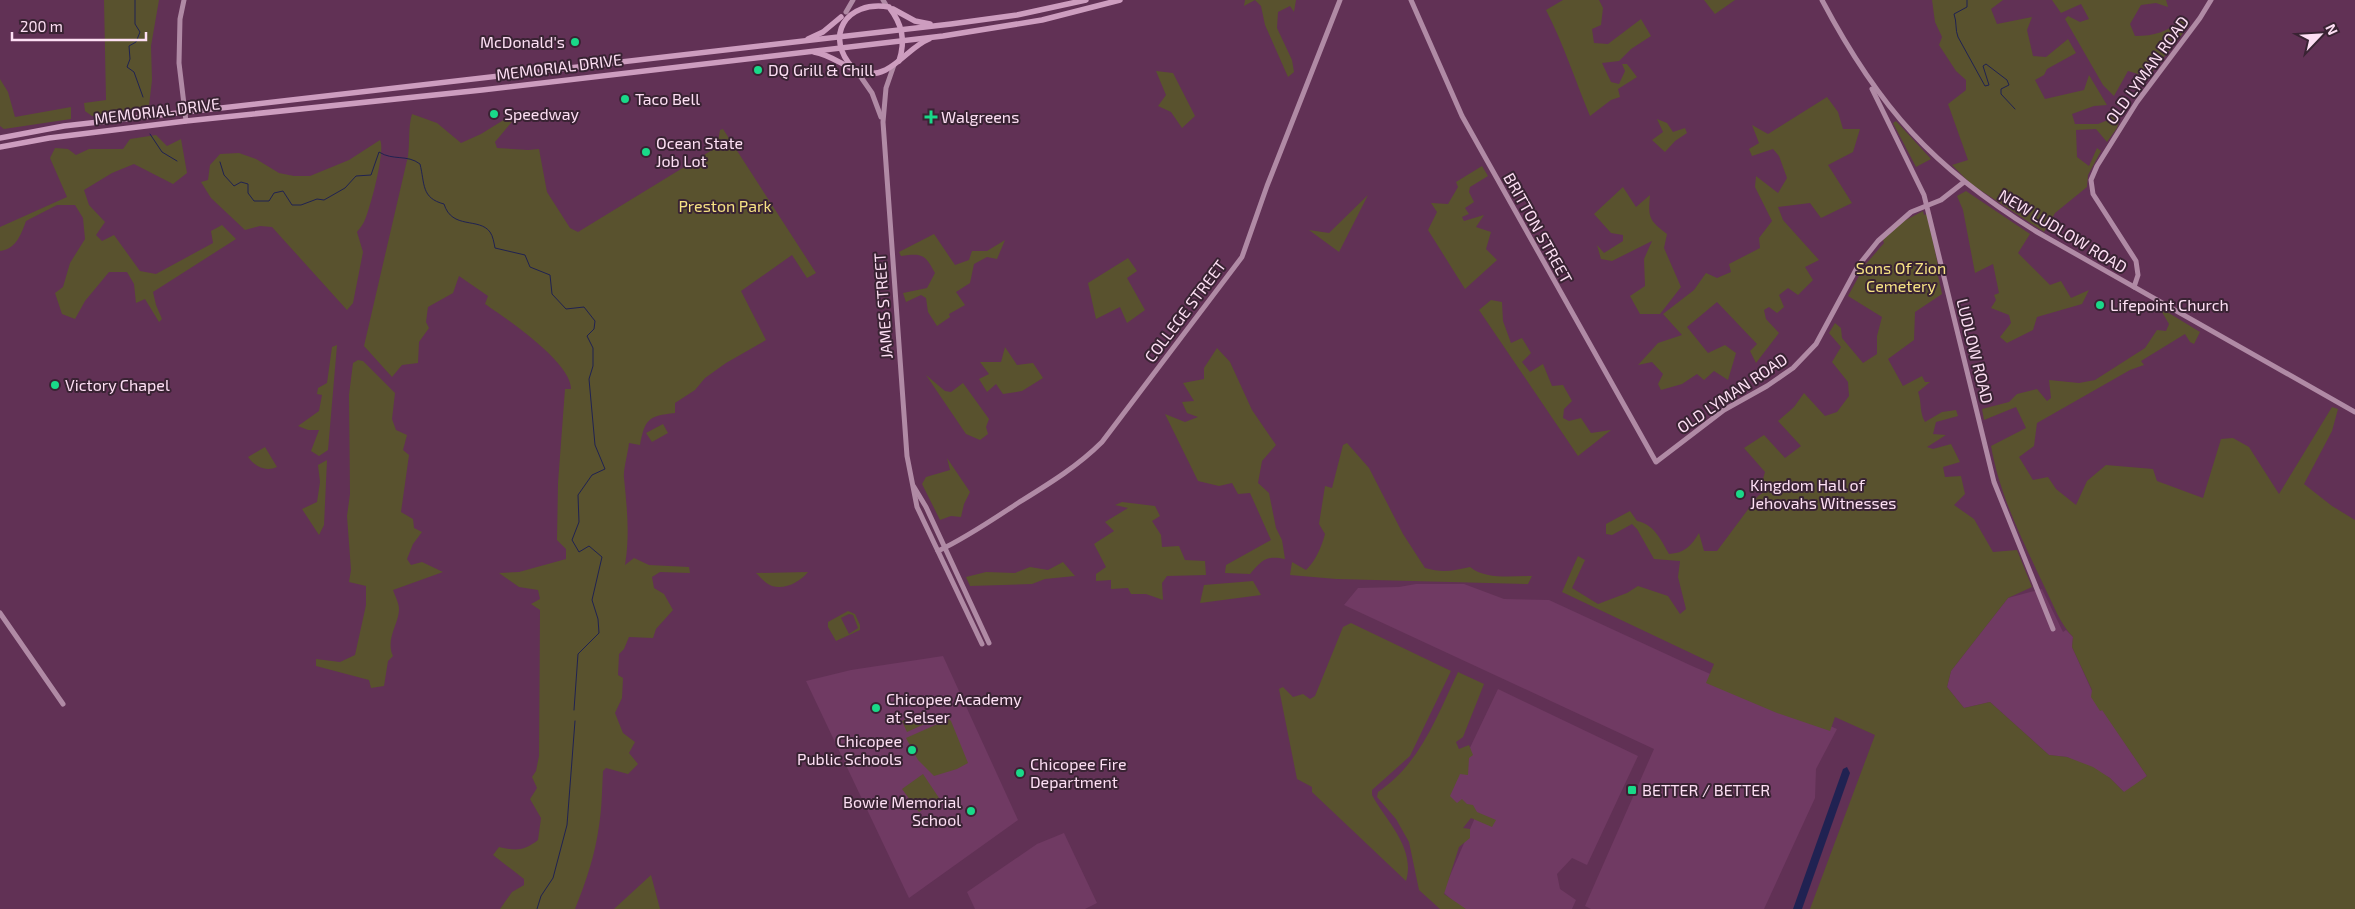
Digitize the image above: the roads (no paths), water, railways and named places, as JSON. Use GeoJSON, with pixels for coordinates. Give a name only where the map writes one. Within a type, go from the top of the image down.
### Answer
{"type":"FeatureCollection","features":[{"type":"Feature","properties":{"kind":"main road","name":"MEMORIAL DRIVE"},"geometry":{"type":"LineString","coordinates":[[0,138],[64,126],[840,38],[1017,15],[1086,0]]}},
{"type":"Feature","properties":{"kind":"main road","name":"MEMORIAL DRIVE"},"geometry":{"type":"LineString","coordinates":[[0,147],[49,138],[186,121],[942,36],[1042,20],[1120,0]]}},
{"type":"Feature","properties":{"kind":"main road"},"geometry":{"type":"LineString","coordinates":[[801,42],[823,32],[855,6],[868,2],[886,4],[920,23],[942,25]]}},
{"type":"Feature","properties":{"kind":"main road"},"geometry":{"type":"LineString","coordinates":[[886,4],[899,21],[902,29],[903,40],[897,63]]}},
{"type":"Feature","properties":{"kind":"main road"},"geometry":{"type":"LineString","coordinates":[[845,14],[840,47],[846,61],[854,69]]}},
{"type":"Feature","properties":{"kind":"main road"},"geometry":{"type":"LineString","coordinates":[[808,51],[832,56],[854,69],[866,73],[877,73],[897,63],[922,43],[942,36]]}},
{"type":"Feature","properties":{"kind":"main road"},"geometry":{"type":"LineString","coordinates":[[604,64],[607,75]]}},
{"type":"Feature","properties":{"kind":"street"},"geometry":{"type":"LineString","coordinates":[[184,0],[179,34],[179,63],[186,121]]}},
{"type":"Feature","properties":{"kind":"street"},"geometry":{"type":"LineString","coordinates":[[845,14],[853,0]]}},
{"type":"Feature","properties":{"kind":"street","name":"COLLEGE STREET"},"geometry":{"type":"LineString","coordinates":[[938,551],[946,548],[1036,492],[1091,453],[1102,442],[1242,256],[1267,186],[1340,0]]}},
{"type":"Feature","properties":{"kind":"street","name":"BRITTON STREET"},"geometry":{"type":"LineString","coordinates":[[1412,0],[1462,116],[1656,462]]}},
{"type":"Feature","properties":{"kind":"street","name":"NEW LUDLOW ROAD"},"geometry":{"type":"LineString","coordinates":[[1822,0],[1869,81],[1904,125],[1934,156],[1995,206],[2037,232],[2355,412]]}},
{"type":"Feature","properties":{"kind":"street","name":"OLD LYMAN ROAD"},"geometry":{"type":"LineString","coordinates":[[2134,287],[2138,275],[2136,261],[2093,194],[2091,180],[2097,166],[2137,102],[2200,18],[2211,0]]}},
{"type":"Feature","properties":{"kind":"street","name":"JAMES STREET"},"geometry":{"type":"LineString","coordinates":[[897,63],[885,93],[883,122],[907,456],[917,507],[982,644]]}},
{"type":"Feature","properties":{"kind":"street","name":"JAMES STREET"},"geometry":{"type":"LineString","coordinates":[[854,69],[872,93],[883,122]]}},
{"type":"Feature","properties":{"kind":"street","name":"LUDLOW ROAD"},"geometry":{"type":"LineString","coordinates":[[1869,81],[1880,108],[1921,186],[1994,482],[2053,629]]}},
{"type":"Feature","properties":{"kind":"street","name":"OLD LYMAN ROAD"},"geometry":{"type":"LineString","coordinates":[[1656,462],[1724,410],[1767,386],[1793,368],[1816,344],[1858,266],[1869,251],[1911,212],[1941,200],[1964,182]]}},
{"type":"Feature","properties":{"kind":"street","name":"JAMES STREET"},"geometry":{"type":"LineString","coordinates":[[914,487],[921,496],[989,643]]}},
{"type":"Feature","properties":{"kind":"street"},"geometry":{"type":"LineString","coordinates":[[0,613],[64,704]]}},
{"type":"Feature","properties":{"kind":"waterway"},"geometry":{"type":"LineString","coordinates":[[135,0],[135,24],[140,32],[136,42],[129,46],[130,59],[127,67],[134,72],[143,97]]}},
{"type":"Feature","properties":{"kind":"waterway"},"geometry":{"type":"LineString","coordinates":[[1967,0],[1967,7],[1954,14],[1958,37],[1985,86],[1989,85],[1983,66],[1986,64],[2007,80],[2009,85],[2001,89],[2001,94],[2015,109]]}},
{"type":"Feature","properties":{"kind":"waterway"},"geometry":{"type":"LineString","coordinates":[[150,134],[162,152],[177,161]]}},
{"type":"Feature","properties":{"kind":"waterway"},"geometry":{"type":"LineString","coordinates":[[220,162],[224,175],[234,186],[241,182],[248,184],[248,193],[254,201],[269,201],[274,193],[283,191],[292,205],[301,205],[317,199],[324,200],[345,188],[356,176],[371,175],[379,152],[384,155],[415,161],[420,164],[425,189],[431,198],[444,204],[453,217],[485,228],[490,232],[495,248],[525,255],[530,267],[550,275],[552,294],[566,309],[584,307],[595,321],[594,329],[587,336],[593,348],[593,366],[589,379],[595,445],[605,469],[592,475],[578,495],[579,522],[572,540],[579,552],[589,546],[602,557],[592,600],[598,619],[599,633],[578,654],[574,710]]}},
{"type":"Feature","properties":{"kind":"waterway"},"geometry":{"type":"LineString","coordinates":[[537,909],[541,896],[553,878],[567,825],[575,721]]}},
{"type":"Feature","properties":{"kind":"place","name":"McDonald's"},"geometry":{"type":"Point","coordinates":[575,42]}},
{"type":"Feature","properties":{"kind":"place","name":"DQ Grill & Chill"},"geometry":{"type":"Point","coordinates":[758,70]}},
{"type":"Feature","properties":{"kind":"place","name":"Taco Bell"},"geometry":{"type":"Point","coordinates":[625,99]}},
{"type":"Feature","properties":{"kind":"place","name":"Speedway"},"geometry":{"type":"Point","coordinates":[494,114]}},
{"type":"Feature","properties":{"kind":"place","name":"Walgreens"},"geometry":{"type":"Point","coordinates":[931,117]}},
{"type":"Feature","properties":{"kind":"place","name":"Ocean State Job Lot"},"geometry":{"type":"Point","coordinates":[646,152]}},
{"type":"Feature","properties":{"kind":"place","name":"Lifepoint Church"},"geometry":{"type":"Point","coordinates":[2100,305]}},
{"type":"Feature","properties":{"kind":"place","name":"Victory Chapel"},"geometry":{"type":"Point","coordinates":[55,385]}},
{"type":"Feature","properties":{"kind":"place","name":"Kingdom Hall of Jehovahs Witnesses"},"geometry":{"type":"Point","coordinates":[1740,494]}},
{"type":"Feature","properties":{"kind":"place","name":"Chicopee Academy at Selser"},"geometry":{"type":"Point","coordinates":[876,708]}},
{"type":"Feature","properties":{"kind":"place","name":"Chicopee Public Schools"},"geometry":{"type":"Point","coordinates":[912,750]}},
{"type":"Feature","properties":{"kind":"place","name":"Chicopee Fire Department"},"geometry":{"type":"Point","coordinates":[1020,773]}},
{"type":"Feature","properties":{"kind":"place","name":"BETTER / BETTER"},"geometry":{"type":"Point","coordinates":[1632,790]}},
{"type":"Feature","properties":{"kind":"place","name":"Bowie Memorial School"},"geometry":{"type":"Point","coordinates":[971,811]}},
{"type":"Feature","properties":{"kind":"park label","name":"Preston Park"},"geometry":{"type":"Point","coordinates":[725,206]}},
{"type":"Feature","properties":{"kind":"park label","name":"Sons Of Zion Cemetery"},"geometry":{"type":"Point","coordinates":[1901,277]}}]}
